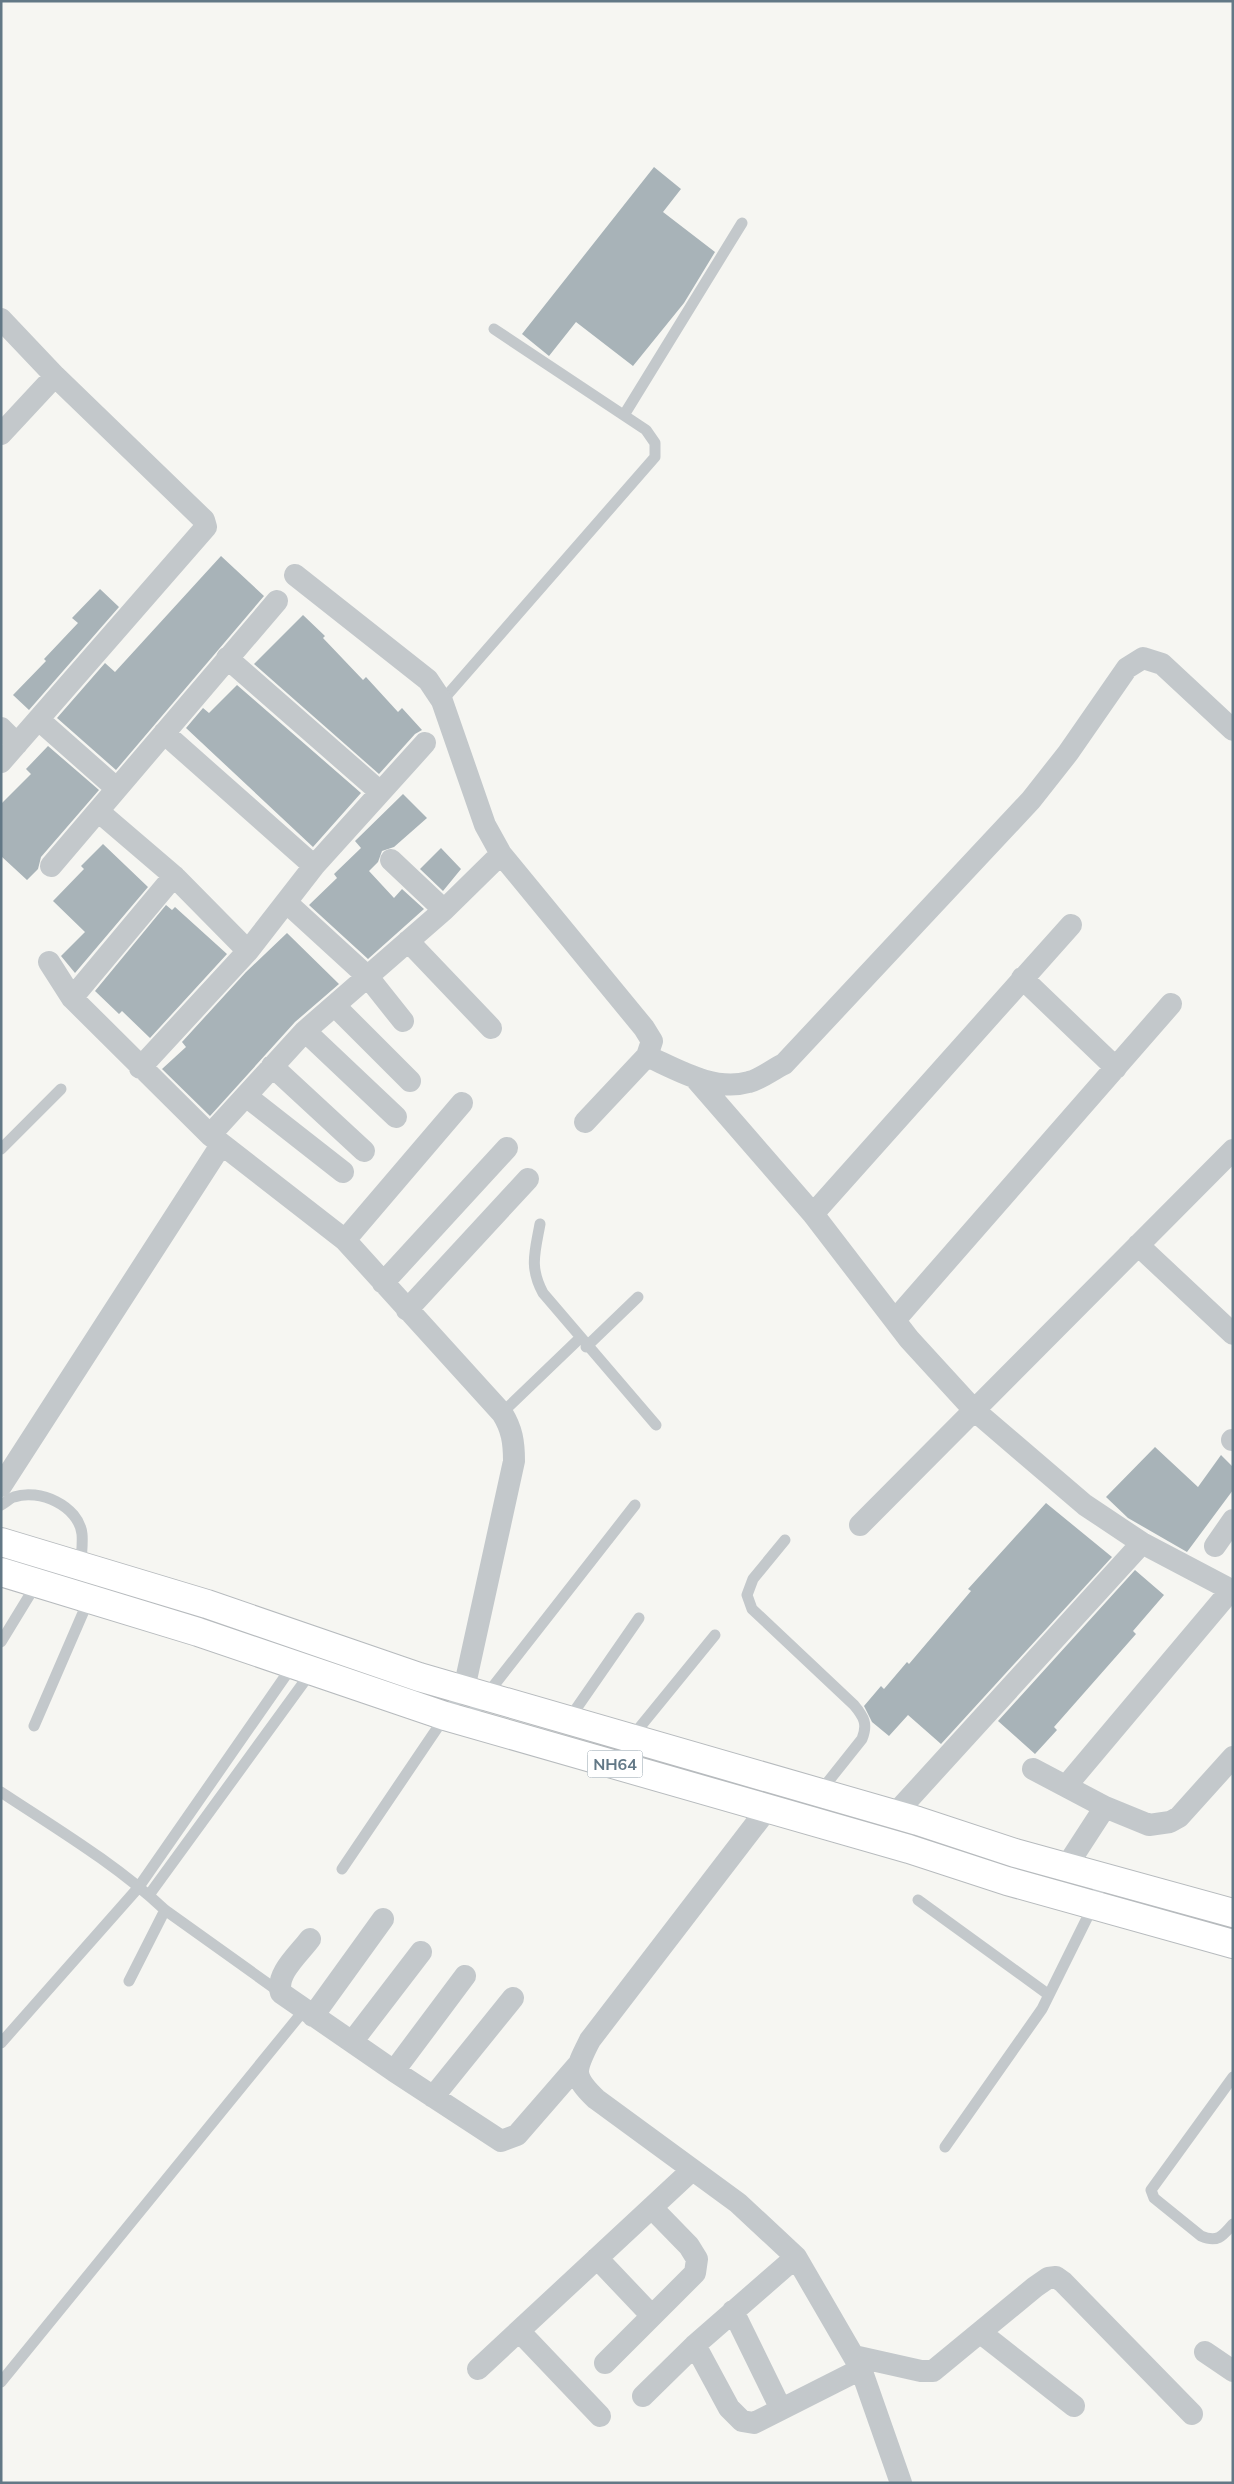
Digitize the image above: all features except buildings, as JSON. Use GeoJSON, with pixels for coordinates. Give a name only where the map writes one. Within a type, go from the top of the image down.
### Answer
{"type":"FeatureCollection","features":[{"type":"Feature","properties":{"kind":"highway","name":"NH64"},"geometry":{"type":"LineString","coordinates":[[1,1542],[207,1604],[419,1677],[895,1814],[1066,1867],[1233,1913]]}},
{"type":"Feature","properties":{"kind":"highway","name":"NH64"},"geometry":{"type":"LineString","coordinates":[[1,1572],[198,1632],[455,1719],[768,1808],[1093,1906],[1233,1944]]}},
{"type":"Feature","properties":{"kind":"street"},"geometry":{"type":"LineString","coordinates":[[1,319],[55,376],[204,520],[206,527],[1,762]]}},
{"type":"Feature","properties":{"kind":"street"},"geometry":{"type":"LineString","coordinates":[[1,434],[55,376]]}},
{"type":"Feature","properties":{"kind":"street"},"geometry":{"type":"LineString","coordinates":[[294,575],[421,674],[442,701],[485,825],[501,854],[644,1028],[652,1041],[647,1056],[585,1122]]}},
{"type":"Feature","properties":{"kind":"street"},"geometry":{"type":"LineString","coordinates":[[51,866],[277,601]]}},
{"type":"Feature","properties":{"kind":"street"},"geometry":{"type":"LineString","coordinates":[[228,658],[380,791]]}},
{"type":"Feature","properties":{"kind":"street"},"geometry":{"type":"LineString","coordinates":[[647,1056],[695,1078],[727,1085],[750,1082],[784,1064],[1031,800],[1068,753],[1127,668],[1143,658],[1162,664],[1233,730]]}},
{"type":"Feature","properties":{"kind":"street"},"geometry":{"type":"LineString","coordinates":[[38,720],[116,788]]}},
{"type":"Feature","properties":{"kind":"street"},"geometry":{"type":"LineString","coordinates":[[1,728],[18,744]]}},
{"type":"Feature","properties":{"kind":"street"},"geometry":{"type":"LineString","coordinates":[[164,733],[314,866]]}},
{"type":"Feature","properties":{"kind":"street"},"geometry":{"type":"LineString","coordinates":[[140,1068],[248,951],[314,866],[425,743]]}},
{"type":"Feature","properties":{"kind":"street"},"geometry":{"type":"LineString","coordinates":[[98,811],[174,876],[248,951]]}},
{"type":"Feature","properties":{"kind":"street"},"geometry":{"type":"LineString","coordinates":[[1,1486],[216,1140],[246,1096],[305,1031],[444,910],[501,854]]}},
{"type":"Feature","properties":{"kind":"street"},"geometry":{"type":"LineString","coordinates":[[391,860],[444,910]]}},
{"type":"Feature","properties":{"kind":"street"},"geometry":{"type":"LineString","coordinates":[[72,998],[174,876]]}},
{"type":"Feature","properties":{"kind":"street"},"geometry":{"type":"LineString","coordinates":[[286,902],[368,977],[403,1021]]}},
{"type":"Feature","properties":{"kind":"street"},"geometry":{"type":"LineString","coordinates":[[813,1214],[1071,925]]}},
{"type":"Feature","properties":{"kind":"street"},"geometry":{"type":"LineString","coordinates":[[408,941],[491,1028]]}},
{"type":"Feature","properties":{"kind":"street"},"geometry":{"type":"LineString","coordinates":[[49,962],[72,998],[140,1068],[216,1140],[345,1240],[502,1413],[510,1425],[514,1440],[514,1461],[475,1692]]}},
{"type":"Feature","properties":{"kind":"street"},"geometry":{"type":"LineString","coordinates":[[1022,978],[1116,1068]]}},
{"type":"Feature","properties":{"kind":"street"},"geometry":{"type":"LineString","coordinates":[[895,1320],[1171,1004]]}},
{"type":"Feature","properties":{"kind":"street"},"geometry":{"type":"LineString","coordinates":[[335,1006],[410,1082]]}},
{"type":"Feature","properties":{"kind":"street"},"geometry":{"type":"LineString","coordinates":[[305,1031],[396,1117]]}},
{"type":"Feature","properties":{"kind":"street"},"geometry":{"type":"LineString","coordinates":[[272,1066],[364,1151]]}},
{"type":"Feature","properties":{"kind":"street"},"geometry":{"type":"LineString","coordinates":[[695,1078],[813,1214],[926,1359],[974,1410],[1085,1505],[1142,1543],[1232,1591],[1066,1786]]}},
{"type":"Feature","properties":{"kind":"street"},"geometry":{"type":"LineString","coordinates":[[246,1096],[343,1172]]}},
{"type":"Feature","properties":{"kind":"street"},"geometry":{"type":"LineString","coordinates":[[345,1240],[462,1103]]}},
{"type":"Feature","properties":{"kind":"street"},"geometry":{"type":"LineString","coordinates":[[383,1283],[507,1148]]}},
{"type":"Feature","properties":{"kind":"street"},"geometry":{"type":"LineString","coordinates":[[860,1525],[1233,1150]]}},
{"type":"Feature","properties":{"kind":"street"},"geometry":{"type":"LineString","coordinates":[[407,1310],[528,1179]]}},
{"type":"Feature","properties":{"kind":"street"},"geometry":{"type":"LineString","coordinates":[[1138,1245],[1233,1334]]}},
{"type":"Feature","properties":{"kind":"street"},"geometry":{"type":"LineString","coordinates":[[1215,1546],[1233,1520]]}},
{"type":"Feature","properties":{"kind":"street"},"geometry":{"type":"LineString","coordinates":[[895,1814],[1142,1543]]}},
{"type":"Feature","properties":{"kind":"street"},"geometry":{"type":"LineString","coordinates":[[1033,1769],[1105,1807],[1149,1826],[1170,1822],[1180,1817],[1233,1757]]}},
{"type":"Feature","properties":{"kind":"street"},"geometry":{"type":"LineString","coordinates":[[1066,1867],[1105,1807]]}},
{"type":"Feature","properties":{"kind":"street"},"geometry":{"type":"LineString","coordinates":[[310,1940],[281,1977],[279,1986],[281,1993],[394,2071],[501,2141],[517,2135],[577,2066],[590,2040],[768,1808]]}},
{"type":"Feature","properties":{"kind":"street"},"geometry":{"type":"LineString","coordinates":[[309,2013],[383,1919]]}},
{"type":"Feature","properties":{"kind":"street"},"geometry":{"type":"LineString","coordinates":[[352,2042],[421,1952]]}},
{"type":"Feature","properties":{"kind":"street"},"geometry":{"type":"LineString","coordinates":[[394,2071],[465,1976]]}},
{"type":"Feature","properties":{"kind":"street"},"geometry":{"type":"LineString","coordinates":[[433,2097],[513,1998]]}},
{"type":"Feature","properties":{"kind":"street"},"geometry":{"type":"LineString","coordinates":[[577,2066],[581,2084],[596,2099],[738,2203],[796,2257],[857,2362],[901,2483]]}},
{"type":"Feature","properties":{"kind":"street"},"geometry":{"type":"LineString","coordinates":[[478,2369],[692,2170]]}},
{"type":"Feature","properties":{"kind":"street"},"geometry":{"type":"LineString","coordinates":[[605,2363],[695,2273],[698,2260],[689,2246],[652,2208]]}},
{"type":"Feature","properties":{"kind":"street"},"geometry":{"type":"LineString","coordinates":[[643,2396],[695,2345],[796,2257]]}},
{"type":"Feature","properties":{"kind":"street"},"geometry":{"type":"LineString","coordinates":[[597,2258],[652,2316]]}},
{"type":"Feature","properties":{"kind":"street"},"geometry":{"type":"LineString","coordinates":[[695,2345],[728,2408],[742,2422],[754,2423],[781,2409],[857,2362],[933,2371],[1035,2287],[1048,2278],[1056,2277],[1064,2282],[1192,2414]]}},
{"type":"Feature","properties":{"kind":"street"},"geometry":{"type":"LineString","coordinates":[[733,2311],[781,2409]]}},
{"type":"Feature","properties":{"kind":"street"},"geometry":{"type":"LineString","coordinates":[[519,2331],[600,2416]]}},
{"type":"Feature","properties":{"kind":"street"},"geometry":{"type":"LineString","coordinates":[[980,2333],[1074,2406]]}},
{"type":"Feature","properties":{"kind":"street"},"geometry":{"type":"LineString","coordinates":[[1205,2352],[1233,2371]]}},
{"type":"Feature","properties":{"kind":"lane"},"geometry":{"type":"LineString","coordinates":[[624,415],[742,223]]}},
{"type":"Feature","properties":{"kind":"lane"},"geometry":{"type":"LineString","coordinates":[[442,701],[655,457],[655,443],[646,430],[494,329]]}},
{"type":"Feature","properties":{"kind":"lane"},"geometry":{"type":"LineString","coordinates":[[1,1149],[62,1089]]}},
{"type":"Feature","properties":{"kind":"lane"},"geometry":{"type":"LineString","coordinates":[[540,1224],[533,1265],[535,1278],[543,1294],[656,1426]]}},
{"type":"Feature","properties":{"kind":"lane"},"geometry":{"type":"LineString","coordinates":[[502,1413],[638,1297]]}},
{"type":"Feature","properties":{"kind":"lane"},"geometry":{"type":"LineString","coordinates":[[1,1506],[14,1497],[34,1494],[58,1501],[73,1515],[82,1533],[81,1566]]}},
{"type":"Feature","properties":{"kind":"lane"},"geometry":{"type":"LineString","coordinates":[[342,1869],[475,1692],[635,1505]]}},
{"type":"Feature","properties":{"kind":"lane"},"geometry":{"type":"LineString","coordinates":[[785,1540],[753,1579],[747,1595],[752,1609],[854,1705],[864,1717],[867,1729],[862,1739],[820,1793]]}},
{"type":"Feature","properties":{"kind":"lane"},"geometry":{"type":"LineString","coordinates":[[1,1642],[37,1583]]}},
{"type":"Feature","properties":{"kind":"lane"},"geometry":{"type":"LineString","coordinates":[[34,1726],[89,1599]]}},
{"type":"Feature","properties":{"kind":"lane"},"geometry":{"type":"LineString","coordinates":[[568,1720],[639,1618]]}},
{"type":"Feature","properties":{"kind":"lane"},"geometry":{"type":"LineString","coordinates":[[631,1738],[715,1635]]}},
{"type":"Feature","properties":{"kind":"lane"},"geometry":{"type":"LineString","coordinates":[[1,2043],[138,1888],[302,1668]]}},
{"type":"Feature","properties":{"kind":"lane"},"geometry":{"type":"LineString","coordinates":[[149,1896],[302,1668]]}},
{"type":"Feature","properties":{"kind":"lane"},"geometry":{"type":"LineString","coordinates":[[455,1719],[475,1692]]}},
{"type":"Feature","properties":{"kind":"lane"},"geometry":{"type":"LineString","coordinates":[[1,1792],[86,1847],[165,1910],[281,1993]]}},
{"type":"Feature","properties":{"kind":"lane"},"geometry":{"type":"LineString","coordinates":[[945,2147],[1025,2037],[1049,1995],[1093,1906],[1103,1877]]}},
{"type":"Feature","properties":{"kind":"lane"},"geometry":{"type":"LineString","coordinates":[[918,1900],[1049,1995]]}},
{"type":"Feature","properties":{"kind":"lane"},"geometry":{"type":"LineString","coordinates":[[129,1982],[165,1910]]}},
{"type":"Feature","properties":{"kind":"lane"},"geometry":{"type":"LineString","coordinates":[[1,2382],[309,2013]]}},
{"type":"Feature","properties":{"kind":"lane"},"geometry":{"type":"LineString","coordinates":[[1233,2077],[1151,2190],[1154,2198],[1201,2236],[1210,2240],[1217,2240],[1223,2236],[1233,2224]]}}]}
